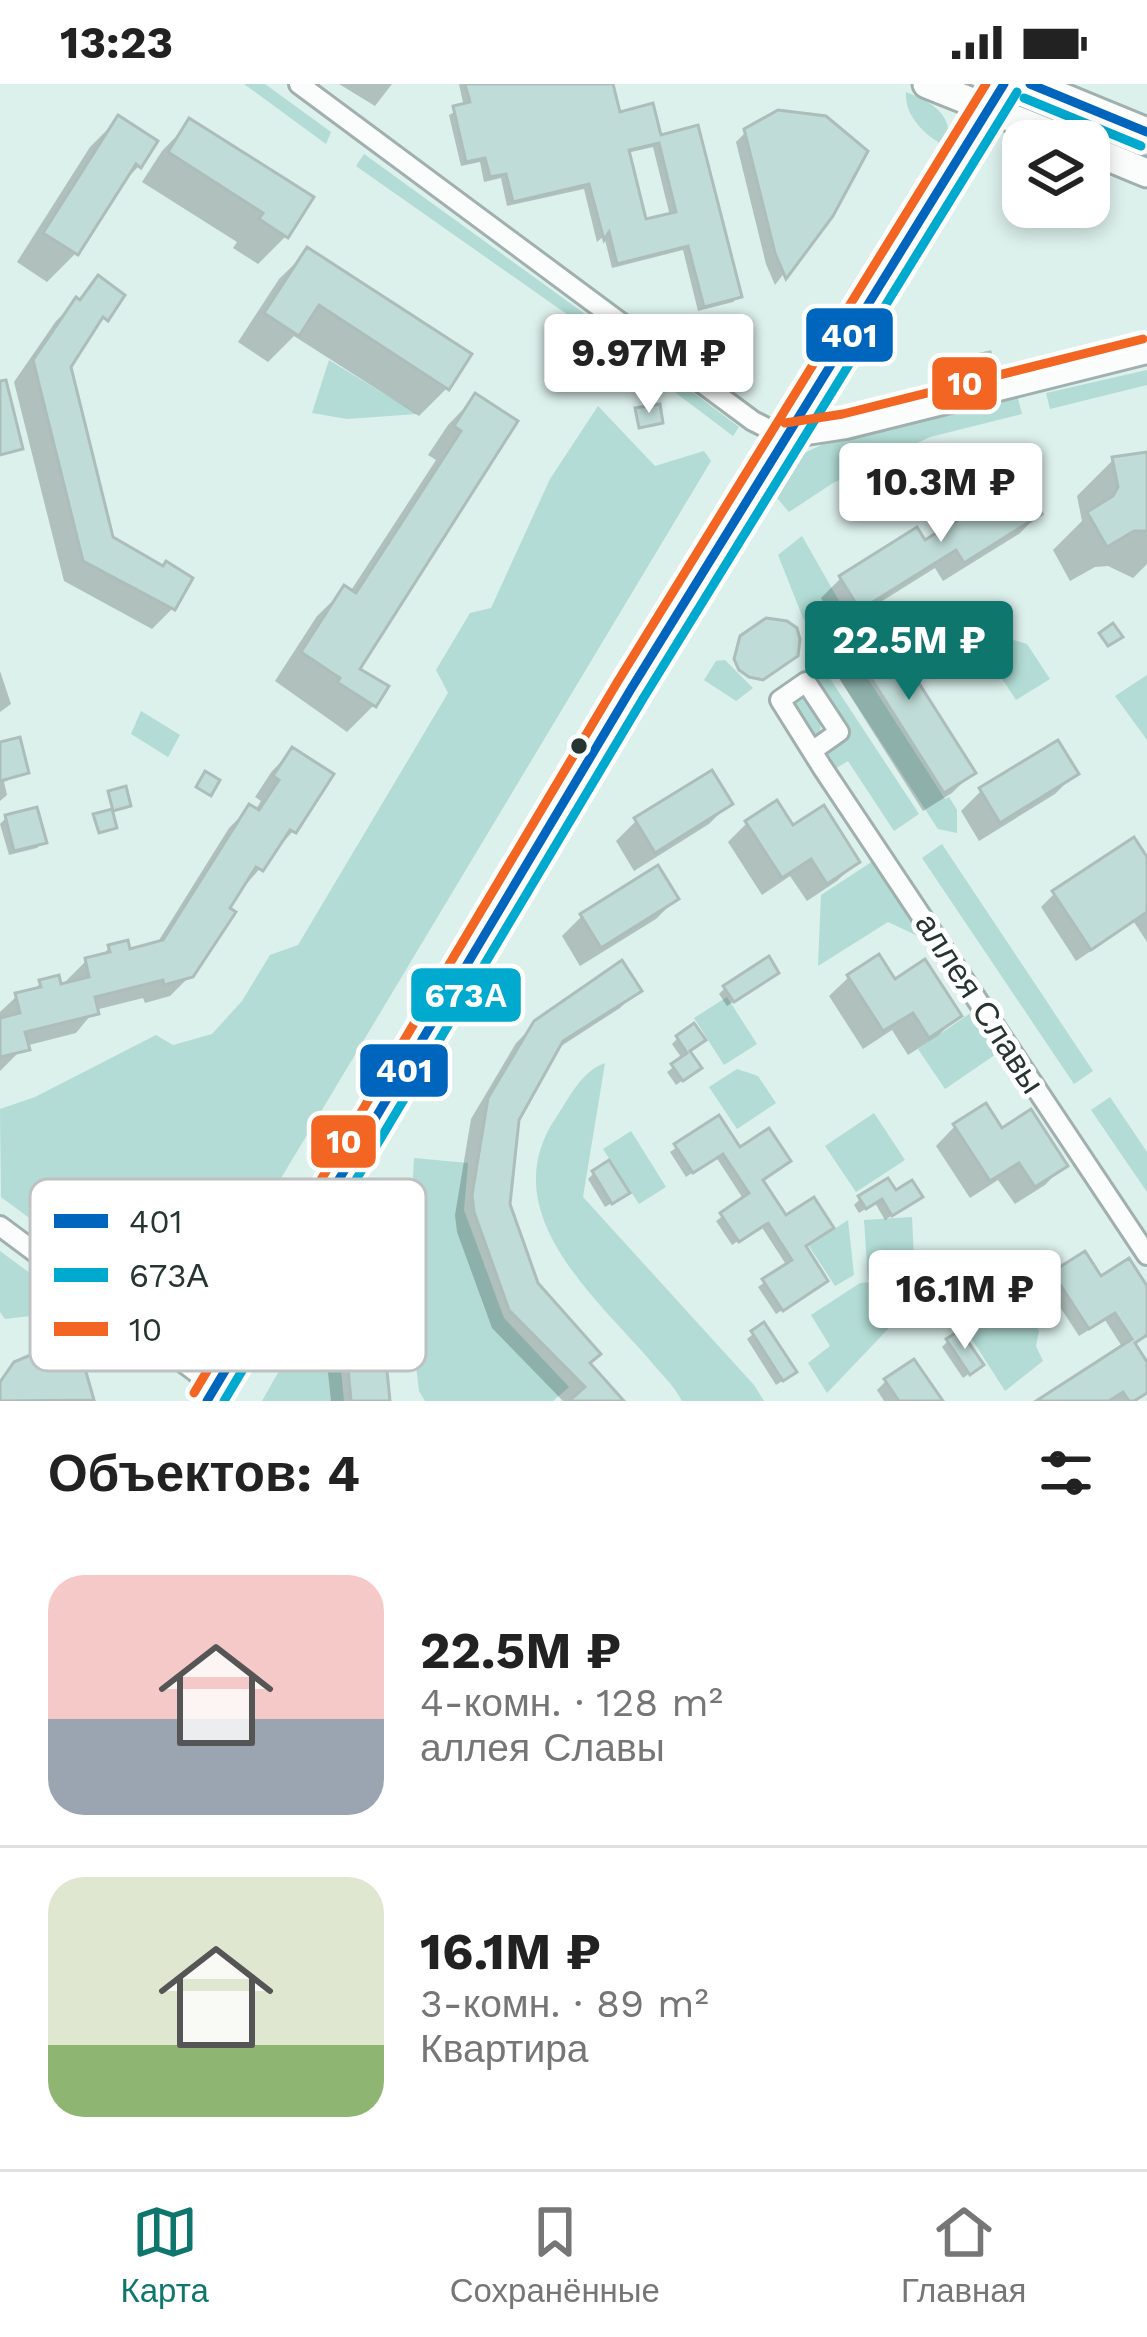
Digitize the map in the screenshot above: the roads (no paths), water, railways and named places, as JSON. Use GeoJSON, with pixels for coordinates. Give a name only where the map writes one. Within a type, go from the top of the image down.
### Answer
{"type":"FeatureCollection","features":[{"type":"Feature","properties":{"kind":"main road"},"geometry":{"type":"LineString","coordinates":[[927,84],[1016,120]]}},
{"type":"Feature","properties":{"kind":"main road"},"geometry":{"type":"LineString","coordinates":[[1030,84],[1147,132]]}},
{"type":"Feature","properties":{"kind":"main road"},"geometry":{"type":"LineString","coordinates":[[1110,157],[1147,172]]}},
{"type":"Feature","properties":{"kind":"street"},"geometry":{"type":"LineString","coordinates":[[298,84],[753,421],[787,438],[846,429],[1147,354]]}},
{"type":"Feature","properties":{"kind":"street"},"geometry":{"type":"LineString","coordinates":[[340,1179],[556,814],[1004,84]]}},
{"type":"Feature","properties":{"kind":"street","name":"аллея Славы"},"geometry":{"type":"LineString","coordinates":[[812,751],[1147,1255]]}},
{"type":"Feature","properties":{"kind":"street"},"geometry":{"type":"LineString","coordinates":[[0,1226],[30,1248]]}}]}
